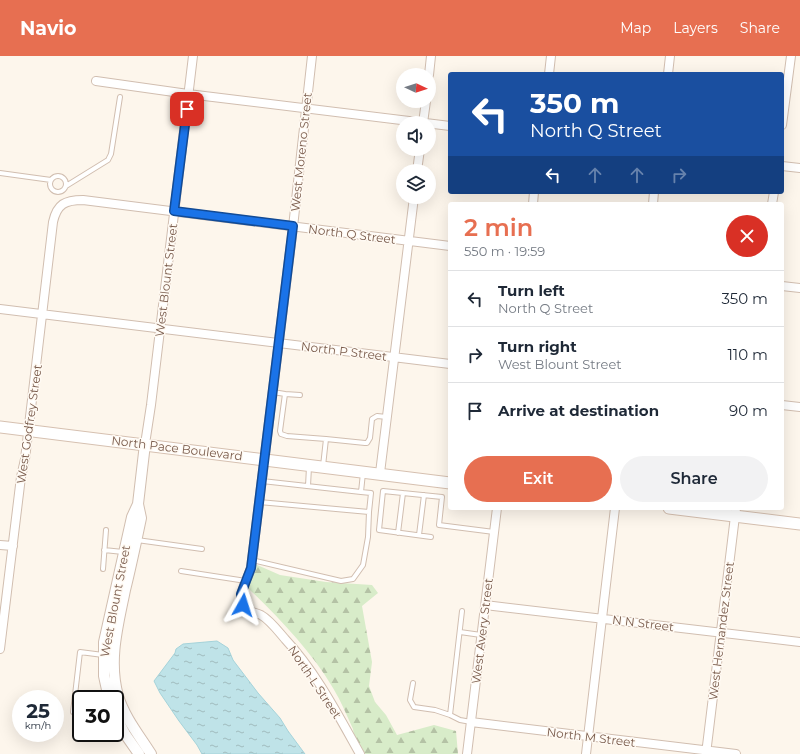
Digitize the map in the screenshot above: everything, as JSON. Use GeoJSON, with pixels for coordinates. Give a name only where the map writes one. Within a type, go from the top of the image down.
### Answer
{"type":"FeatureCollection","features":[{"type":"Feature","properties":{"kind":"main road","name":"North Pace Boulevard"},"geometry":{"type":"LineString","coordinates":[[0,427],[448,482]]}},
{"type":"Feature","properties":{"kind":"main road"},"geometry":{"type":"LineString","coordinates":[[704,510],[736,512],[800,524]]}},
{"type":"Feature","properties":{"kind":"street","name":"West Blount Street"},"geometry":{"type":"LineString","coordinates":[[107,690],[104,676],[116,610],[124,552],[132,517],[138,504],[193,56]]}},
{"type":"Feature","properties":{"kind":"street","name":"West Moreno Street"},"geometry":{"type":"LineString","coordinates":[[261,616],[248,611],[243,605],[241,597],[251,568],[260,481],[293,226],[312,56]]}},
{"type":"Feature","properties":{"kind":"street"},"geometry":{"type":"LineString","coordinates":[[430,68],[431,56]]}},
{"type":"Feature","properties":{"kind":"street"},"geometry":{"type":"LineString","coordinates":[[549,72],[551,56]]}},
{"type":"Feature","properties":{"kind":"street"},"geometry":{"type":"LineString","coordinates":[[668,72],[670,56]]}},
{"type":"Feature","properties":{"kind":"street"},"geometry":{"type":"LineString","coordinates":[[784,108],[790,56]]}},
{"type":"Feature","properties":{"kind":"street"},"geometry":{"type":"LineString","coordinates":[[96,81],[396,120]]}},
{"type":"Feature","properties":{"kind":"street"},"geometry":{"type":"LineString","coordinates":[[436,124],[448,126]]}},
{"type":"Feature","properties":{"kind":"street"},"geometry":{"type":"LineString","coordinates":[[784,166],[800,168]]}},
{"type":"Feature","properties":{"kind":"street","name":"North Q Street"},"geometry":{"type":"LineString","coordinates":[[63,203],[82,200],[448,246]]}},
{"type":"Feature","properties":{"kind":"street","name":"West Godfrey Street"},"geometry":{"type":"LineString","coordinates":[[0,648],[21,477],[29,430],[53,222],[57,210],[63,203]]}},
{"type":"Feature","properties":{"kind":"street"},"geometry":{"type":"LineString","coordinates":[[380,473],[388,418],[413,204]]}},
{"type":"Feature","properties":{"kind":"street"},"geometry":{"type":"LineString","coordinates":[[784,286],[800,288]]}},
{"type":"Feature","properties":{"kind":"street","name":"North P Street"},"geometry":{"type":"LineString","coordinates":[[0,309],[448,364]]}},
{"type":"Feature","properties":{"kind":"street"},"geometry":{"type":"LineString","coordinates":[[784,405],[800,407]]}},
{"type":"Feature","properties":{"kind":"street","name":"West Blount Street"},"geometry":{"type":"LineString","coordinates":[[116,610],[141,518],[138,504]]}},
{"type":"Feature","properties":{"kind":"street","name":"West Avery Street"},"geometry":{"type":"LineString","coordinates":[[467,754],[497,510]]}},
{"type":"Feature","properties":{"kind":"street"},"geometry":{"type":"LineString","coordinates":[[586,754],[615,510]]}},
{"type":"Feature","properties":{"kind":"street","name":"West Hernandez Street"},"geometry":{"type":"LineString","coordinates":[[706,752],[736,512]]}},
{"type":"Feature","properties":{"kind":"street"},"geometry":{"type":"LineString","coordinates":[[0,545],[13,546]]}},
{"type":"Feature","properties":{"kind":"street","name":"N N Street"},"geometry":{"type":"LineString","coordinates":[[485,605],[800,642]]}},
{"type":"Feature","properties":{"kind":"street","name":"North L Street"},"geometry":{"type":"LineString","coordinates":[[261,616],[275,628],[299,655],[327,696],[360,754]]}},
{"type":"Feature","properties":{"kind":"street","name":"West Blount Street"},"geometry":{"type":"LineString","coordinates":[[108,655],[124,710],[125,725],[139,754]]}},
{"type":"Feature","properties":{"kind":"street","name":"North M Street"},"geometry":{"type":"LineString","coordinates":[[471,722],[706,752],[736,754]]}},
{"type":"Feature","properties":{"kind":"street","name":"West Blount Street"},"geometry":{"type":"LineString","coordinates":[[125,725],[151,754]]}},
{"type":"Feature","properties":{"kind":"lane"},"geometry":{"type":"LineString","coordinates":[[66,186],[65,180],[61,176],[55,176],[49,185],[51,190],[56,193],[61,192],[66,186],[108,160],[111,154],[120,97]]}},
{"type":"Feature","properties":{"kind":"lane"},"geometry":{"type":"LineString","coordinates":[[0,173],[51,180]]}},
{"type":"Feature","properties":{"kind":"lane"},"geometry":{"type":"LineString","coordinates":[[61,192],[63,203]]}},
{"type":"Feature","properties":{"kind":"lane"},"geometry":{"type":"LineString","coordinates":[[272,392],[300,395]]}},
{"type":"Feature","properties":{"kind":"lane"},"geometry":{"type":"LineString","coordinates":[[285,394],[280,431],[281,434],[287,436],[364,444],[368,443],[370,438],[372,419],[376,416],[388,418]]}},
{"type":"Feature","properties":{"kind":"lane"},"geometry":{"type":"LineString","coordinates":[[322,466],[326,439]]}},
{"type":"Feature","properties":{"kind":"lane"},"geometry":{"type":"LineString","coordinates":[[308,486],[310,464]]}},
{"type":"Feature","properties":{"kind":"lane"},"geometry":{"type":"LineString","coordinates":[[361,492],[364,471]]}},
{"type":"Feature","properties":{"kind":"lane"},"geometry":{"type":"LineString","coordinates":[[252,560],[341,582],[353,579],[363,565],[368,537],[371,493],[260,481]]}},
{"type":"Feature","properties":{"kind":"lane"},"geometry":{"type":"LineString","coordinates":[[431,537],[379,530],[383,491],[442,498],[439,525],[494,532]]}},
{"type":"Feature","properties":{"kind":"lane"},"geometry":{"type":"LineString","coordinates":[[398,533],[403,493]]}},
{"type":"Feature","properties":{"kind":"lane"},"geometry":{"type":"LineString","coordinates":[[420,535],[424,496]]}},
{"type":"Feature","properties":{"kind":"lane"},"geometry":{"type":"LineString","coordinates":[[258,502],[369,512]]}},
{"type":"Feature","properties":{"kind":"lane"},"geometry":{"type":"LineString","coordinates":[[102,569],[106,530]]}},
{"type":"Feature","properties":{"kind":"lane"},"geometry":{"type":"LineString","coordinates":[[136,540],[202,549]]}},
{"type":"Feature","properties":{"kind":"lane"},"geometry":{"type":"LineString","coordinates":[[104,550],[124,552]]}},
{"type":"Feature","properties":{"kind":"lane"},"geometry":{"type":"LineString","coordinates":[[181,571],[246,581]]}},
{"type":"Feature","properties":{"kind":"lane"},"geometry":{"type":"LineString","coordinates":[[450,715],[462,611]]}},
{"type":"Feature","properties":{"kind":"lane"},"geometry":{"type":"LineString","coordinates":[[460,632],[481,635]]}},
{"type":"Feature","properties":{"kind":"lane"},"geometry":{"type":"LineString","coordinates":[[75,690],[80,652],[108,655]]}},
{"type":"Feature","properties":{"kind":"lane"},"geometry":{"type":"LineString","coordinates":[[413,683],[410,700],[414,707],[434,710],[460,720],[471,722]]}},
{"type":"Feature","properties":{"kind":"green space"},"geometry":{"type":"Polygon","coordinates":[[[255,564],[280,575],[326,582],[372,585],[378,593],[362,606],[372,662],[369,686],[375,702],[386,715],[397,735],[434,725],[456,731],[458,754],[365,754],[354,736],[353,729],[339,698],[315,661],[294,635],[248,588],[255,564]]]}},
{"type":"Feature","properties":{"kind":"water"},"geometry":{"type":"Polygon","coordinates":[[[217,641],[228,648],[233,660],[258,693],[280,718],[305,754],[202,754],[160,693],[154,681],[175,653],[176,649],[183,644],[217,641]]]}},
{"type":"Feature","properties":{"kind":"route"},"geometry":{"type":"LineString","coordinates":[[187,109],[174,211],[293,226],[267,437],[260,481],[251,568],[241,594],[243,605]]}}]}
